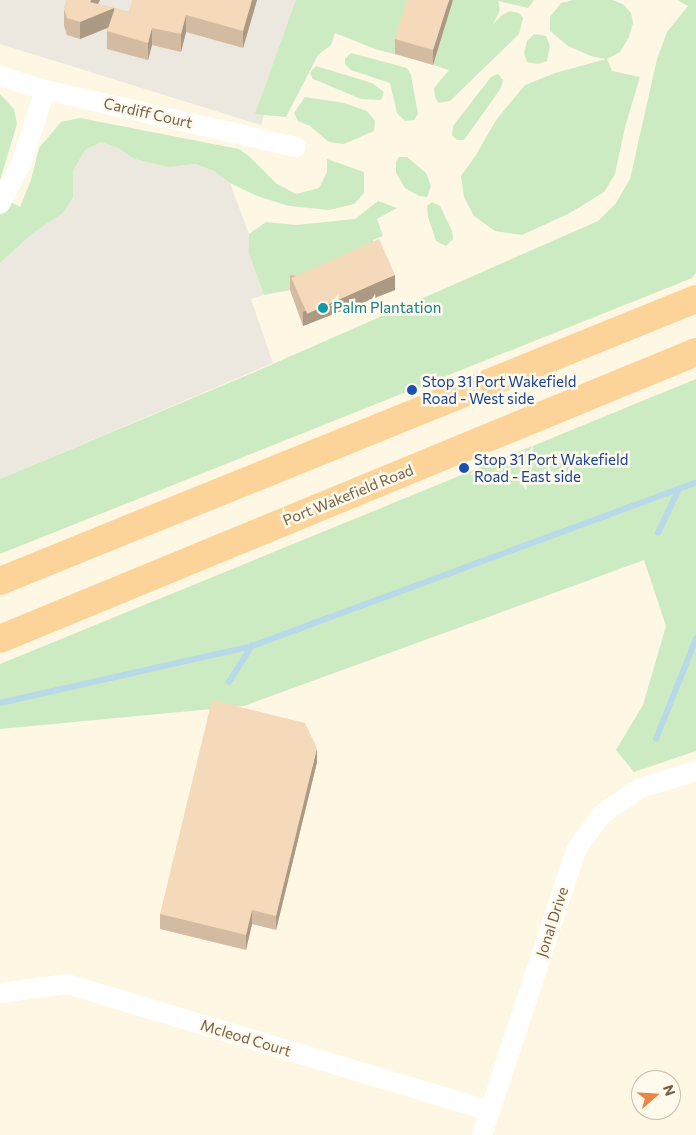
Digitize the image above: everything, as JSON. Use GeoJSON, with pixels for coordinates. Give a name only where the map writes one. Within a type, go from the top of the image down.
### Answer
{"type":"FeatureCollection","features":[{"type":"Feature","properties":{"kind":"highway"},"geometry":{"type":"LineString","coordinates":[[0,581],[696,299]]}},
{"type":"Feature","properties":{"kind":"highway","name":"Port Wakefield Road"},"geometry":{"type":"LineString","coordinates":[[0,639],[696,352]]}},
{"type":"Feature","properties":{"kind":"street","name":"Cardiff Court"},"geometry":{"type":"LineString","coordinates":[[0,76],[45,90],[296,147]]}},
{"type":"Feature","properties":{"kind":"street"},"geometry":{"type":"LineString","coordinates":[[0,204],[20,164],[45,90]]}},
{"type":"Feature","properties":{"kind":"street","name":"Jonal Drive"},"geometry":{"type":"LineString","coordinates":[[482,1135],[576,850],[602,814],[640,788],[696,770]]}},
{"type":"Feature","properties":{"kind":"street","name":"Mcleod Court"},"geometry":{"type":"LineString","coordinates":[[0,993],[67,984],[489,1110]]}},
{"type":"Feature","properties":{"kind":"shaded area"},"geometry":{"type":"Polygon","coordinates":[[[0,0],[299,0],[261,125],[0,44],[0,0]]]}},
{"type":"Feature","properties":{"kind":"shaded area"},"geometry":{"type":"Polygon","coordinates":[[[101,142],[118,148],[134,159],[168,167],[194,164],[214,171],[230,183],[249,234],[249,254],[264,295],[251,299],[273,363],[0,479],[0,263],[33,233],[63,213],[73,198],[73,171],[85,150],[101,142]]]}},
{"type":"Feature","properties":{"kind":"green space"},"geometry":{"type":"Polygon","coordinates":[[[296,0],[411,0],[395,54],[378,50],[335,33],[331,45],[318,55],[286,117],[255,114],[296,0]]]}},
{"type":"Feature","properties":{"kind":"green space"},"geometry":{"type":"Polygon","coordinates":[[[453,0],[534,0],[528,8],[498,1],[500,10],[493,24],[502,15],[510,11],[519,13],[523,18],[519,34],[450,101],[439,103],[435,97],[434,88],[449,70],[433,65],[453,0]]]}},
{"type":"Feature","properties":{"kind":"green space"},"geometry":{"type":"Polygon","coordinates":[[[573,0],[612,0],[623,4],[631,13],[633,23],[629,37],[620,52],[607,59],[612,71],[640,77],[625,127],[615,174],[604,192],[570,213],[522,235],[495,231],[474,216],[464,197],[461,176],[476,155],[496,120],[525,85],[555,73],[606,59],[591,56],[568,46],[550,31],[550,17],[561,3],[573,0]]]}},
{"type":"Feature","properties":{"kind":"green space"},"geometry":{"type":"Polygon","coordinates":[[[677,0],[696,0],[696,273],[692,278],[0,554],[0,479],[257,371],[598,221],[616,203],[630,179],[657,59],[667,32],[688,6],[677,0]]]}},
{"type":"Feature","properties":{"kind":"green space"},"geometry":{"type":"Polygon","coordinates":[[[534,34],[546,36],[550,46],[547,61],[538,64],[527,62],[524,53],[527,41],[534,34]]]}},
{"type":"Feature","properties":{"kind":"green space"},"geometry":{"type":"Polygon","coordinates":[[[351,53],[407,68],[411,75],[418,114],[414,120],[405,121],[397,113],[390,83],[351,70],[345,64],[345,59],[351,53]]]}},
{"type":"Feature","properties":{"kind":"green space"},"geometry":{"type":"Polygon","coordinates":[[[316,66],[372,83],[384,92],[381,100],[361,99],[313,79],[310,73],[316,66]]]}},
{"type":"Feature","properties":{"kind":"green space"},"geometry":{"type":"Polygon","coordinates":[[[498,74],[503,80],[501,88],[464,140],[457,140],[452,135],[453,126],[491,77],[498,74]]]}},
{"type":"Feature","properties":{"kind":"green space"},"geometry":{"type":"Polygon","coordinates":[[[0,94],[14,109],[17,124],[0,180],[0,94]]]}},
{"type":"Feature","properties":{"kind":"green space"},"geometry":{"type":"Polygon","coordinates":[[[305,97],[344,103],[367,111],[375,121],[374,131],[344,144],[329,142],[310,126],[298,121],[294,113],[305,97]]]}},
{"type":"Feature","properties":{"kind":"green space"},"geometry":{"type":"Polygon","coordinates":[[[80,118],[239,149],[249,156],[277,184],[296,194],[319,188],[327,172],[327,159],[364,172],[364,193],[354,204],[329,210],[289,206],[257,196],[230,183],[214,171],[195,164],[168,167],[134,159],[118,148],[101,142],[85,150],[73,171],[73,198],[63,213],[33,233],[0,263],[0,196],[20,207],[31,180],[39,148],[61,122],[80,118]]]}},
{"type":"Feature","properties":{"kind":"green space"},"geometry":{"type":"Polygon","coordinates":[[[399,157],[407,157],[426,173],[431,186],[427,197],[419,196],[405,188],[396,173],[396,162],[399,157]]]}},
{"type":"Feature","properties":{"kind":"green space"},"geometry":{"type":"Polygon","coordinates":[[[378,201],[397,208],[377,219],[383,236],[373,240],[379,253],[290,290],[264,295],[249,254],[249,234],[266,222],[296,225],[355,219],[378,201]]]}},
{"type":"Feature","properties":{"kind":"green space"},"geometry":{"type":"Polygon","coordinates":[[[432,202],[440,206],[452,231],[453,239],[446,246],[436,241],[428,217],[427,206],[432,202]]]}},
{"type":"Feature","properties":{"kind":"green space"},"geometry":{"type":"Polygon","coordinates":[[[696,379],[696,751],[634,772],[616,750],[643,705],[666,626],[644,560],[244,706],[0,729],[0,664],[696,379]]]}},
{"type":"Feature","properties":{"kind":"building"},"geometry":{"type":"Polygon","coordinates":[[[67,0],[91,0],[90,2],[114,8],[80,22],[67,18],[64,9],[67,0]]]}},
{"type":"Feature","properties":{"kind":"building"},"geometry":{"type":"Polygon","coordinates":[[[133,0],[252,0],[243,31],[186,15],[181,34],[152,28],[148,43],[107,31],[115,8],[129,12],[133,0]]]}},
{"type":"Feature","properties":{"kind":"building"},"geometry":{"type":"Polygon","coordinates":[[[407,0],[449,0],[433,50],[395,39],[407,0]]]}},
{"type":"Feature","properties":{"kind":"building","name":"Palm Plantation"},"geometry":{"type":"Polygon","coordinates":[[[379,239],[395,275],[307,314],[291,278],[379,239]]]}},
{"type":"Feature","properties":{"kind":"building"},"geometry":{"type":"Polygon","coordinates":[[[212,700],[305,723],[317,748],[276,916],[252,910],[246,935],[160,914],[212,700]]]}},
{"type":"Feature","properties":{"kind":"waterway"},"geometry":{"type":"LineString","coordinates":[[0,703],[252,646],[696,483]]}},
{"type":"Feature","properties":{"kind":"waterway"},"geometry":{"type":"LineString","coordinates":[[658,533],[679,489]]}},
{"type":"Feature","properties":{"kind":"waterway"},"geometry":{"type":"LineString","coordinates":[[656,739],[696,639]]}},
{"type":"Feature","properties":{"kind":"waterway"},"geometry":{"type":"LineString","coordinates":[[229,682],[252,646]]}},
{"type":"Feature","properties":{"kind":"place","name":"Palm Plantation"},"geometry":{"type":"Point","coordinates":[323,308]}},
{"type":"Feature","properties":{"kind":"place","name":"Stop 31 Port Wakefield Road - West side"},"geometry":{"type":"Point","coordinates":[412,390]}},
{"type":"Feature","properties":{"kind":"place","name":"Stop 31 Port Wakefield Road - East side"},"geometry":{"type":"Point","coordinates":[464,468]}}]}
